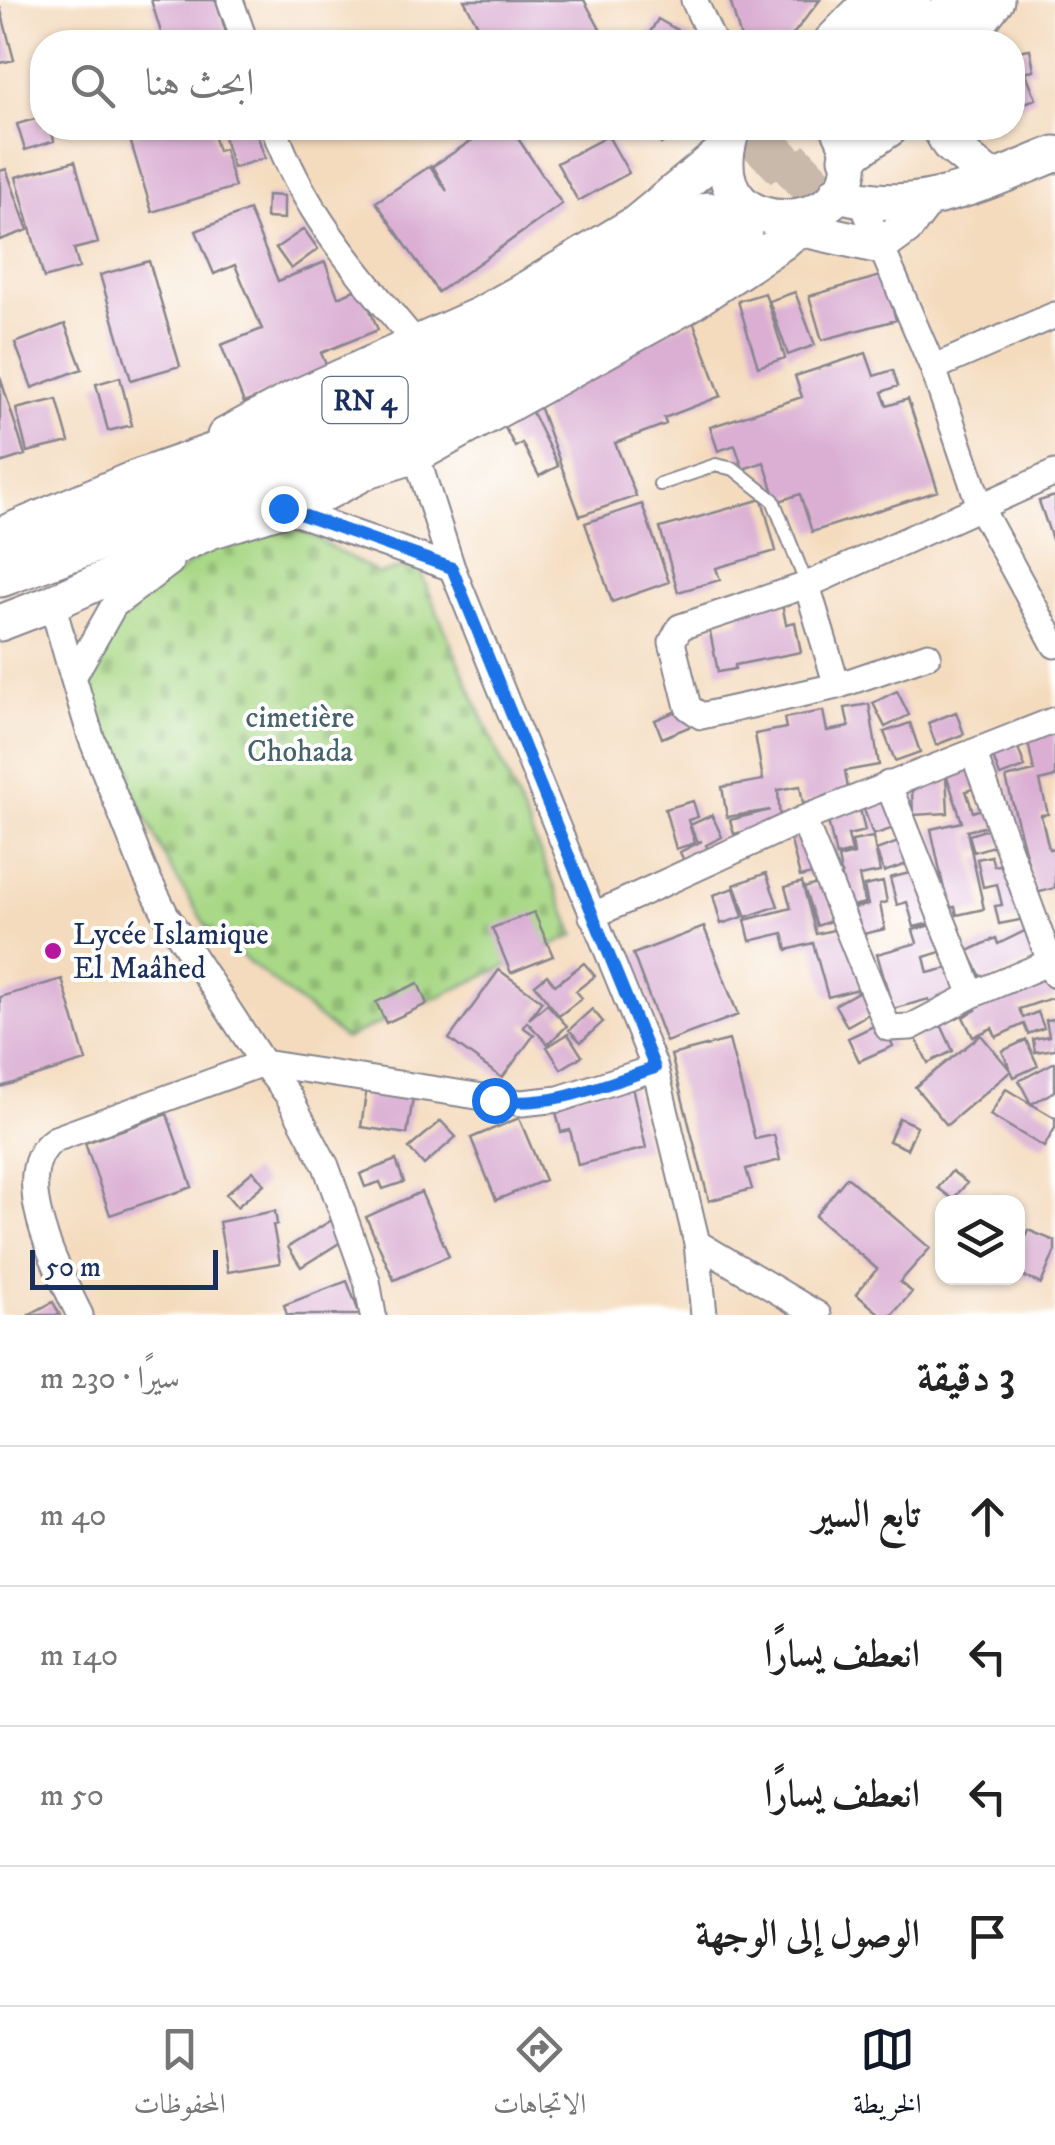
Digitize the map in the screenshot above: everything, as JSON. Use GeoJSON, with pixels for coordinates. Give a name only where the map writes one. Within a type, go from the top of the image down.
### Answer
{"type":"FeatureCollection","features":[{"type":"Feature","properties":{"kind":"highway"},"geometry":{"type":"LineString","coordinates":[[885,30],[910,0]]}},
{"type":"Feature","properties":{"kind":"highway"},"geometry":{"type":"LineString","coordinates":[[939,30],[962,0]]}},
{"type":"Feature","properties":{"kind":"highway","name":"RN 4"},"geometry":{"type":"LineString","coordinates":[[724,226],[652,300],[492,386],[359,443],[200,519],[4,556],[136,483],[315,421],[513,339],[632,270],[724,226]]}},
{"type":"Feature","properties":{"kind":"highway"},"geometry":{"type":"LineString","coordinates":[[200,519],[371,469]]}},
{"type":"Feature","properties":{"kind":"main road"},"geometry":{"type":"LineString","coordinates":[[843,30],[872,0]]}},
{"type":"Feature","properties":{"kind":"main road"},"geometry":{"type":"LineString","coordinates":[[973,30],[996,0]]}},
{"type":"Feature","properties":{"kind":"main road"},"geometry":{"type":"LineString","coordinates":[[136,483],[295,398],[530,288],[635,224],[729,140]]}},
{"type":"Feature","properties":{"kind":"main road"},"geometry":{"type":"LineString","coordinates":[[730,140],[726,170],[732,188],[744,204],[780,220],[835,184],[932,200]]}},
{"type":"Feature","properties":{"kind":"main road"},"geometry":{"type":"LineString","coordinates":[[0,623],[52,604],[200,519],[283,508],[314,498],[371,469],[416,454],[686,306],[835,184],[878,140]]}},
{"type":"Feature","properties":{"kind":"main road"},"geometry":{"type":"LineString","coordinates":[[947,140],[992,179]]}},
{"type":"Feature","properties":{"kind":"main road"},"geometry":{"type":"LineString","coordinates":[[835,184],[880,246],[932,200],[1055,154]]}},
{"type":"Feature","properties":{"kind":"street"},"geometry":{"type":"LineString","coordinates":[[230,0],[241,30]]}},
{"type":"Feature","properties":{"kind":"street"},"geometry":{"type":"LineString","coordinates":[[694,0],[708,30]]}},
{"type":"Feature","properties":{"kind":"street"},"geometry":{"type":"LineString","coordinates":[[279,140],[306,199],[337,248],[417,344]]}},
{"type":"Feature","properties":{"kind":"street"},"geometry":{"type":"LineString","coordinates":[[835,184],[880,246],[933,368],[981,509],[1055,645]]}},
{"type":"Feature","properties":{"kind":"street"},"geometry":{"type":"LineString","coordinates":[[933,368],[1055,314]]}},
{"type":"Feature","properties":{"kind":"street"},"geometry":{"type":"LineString","coordinates":[[416,454],[452,568],[655,1068],[696,1244],[704,1315]]}},
{"type":"Feature","properties":{"kind":"street"},"geometry":{"type":"LineString","coordinates":[[928,655],[837,686],[712,716],[693,713],[688,707],[672,649],[676,631],[806,585],[1055,473]]}},
{"type":"Feature","properties":{"kind":"street"},"geometry":{"type":"LineString","coordinates":[[283,508],[452,568]]}},
{"type":"Feature","properties":{"kind":"street"},"geometry":{"type":"LineString","coordinates":[[73,677],[114,605],[196,546],[200,519]]}},
{"type":"Feature","properties":{"kind":"street"},"geometry":{"type":"LineString","coordinates":[[806,585],[837,686]]}},
{"type":"Feature","properties":{"kind":"street"},"geometry":{"type":"LineString","coordinates":[[52,604],[92,736],[144,870],[166,915],[288,1095],[326,1166],[367,1281],[374,1315]]}},
{"type":"Feature","properties":{"kind":"street"},"geometry":{"type":"LineString","coordinates":[[592,916],[803,819],[1055,720]]}},
{"type":"Feature","properties":{"kind":"street"},"geometry":{"type":"LineString","coordinates":[[803,819],[888,1028],[912,1027],[972,995],[1052,969],[973,752]]}},
{"type":"Feature","properties":{"kind":"street"},"geometry":{"type":"LineString","coordinates":[[888,784],[972,995]]}},
{"type":"Feature","properties":{"kind":"street"},"geometry":{"type":"LineString","coordinates":[[80,1315],[35,1204],[35,1172],[45,1146],[56,1139],[263,1063],[522,1103],[559,1100],[655,1068]]}},
{"type":"Feature","properties":{"kind":"street"},"geometry":{"type":"LineString","coordinates":[[696,1244],[818,1315]]}},
{"type":"Feature","properties":{"kind":"lane"},"geometry":{"type":"LineString","coordinates":[[660,484],[716,465],[734,470],[773,500],[806,585]]}},
{"type":"Feature","properties":{"kind":"green space","name":"cimetière Chohada"},"geometry":{"type":"Polygon","coordinates":[[[289,523],[379,574],[417,564],[575,935],[345,1039],[208,929],[171,869],[93,708],[93,661],[120,610],[177,574],[220,540],[289,523]]]}},
{"type":"Feature","properties":{"kind":"building"},"geometry":{"type":"Polygon","coordinates":[[[151,0],[216,0],[225,30],[160,30],[151,0]]]}},
{"type":"Feature","properties":{"kind":"building"},"geometry":{"type":"Polygon","coordinates":[[[464,0],[584,0],[600,30],[480,30],[464,0]]]}},
{"type":"Feature","properties":{"kind":"building"},"geometry":{"type":"Polygon","coordinates":[[[730,0],[820,0],[796,30],[739,30],[730,0]]]}},
{"type":"Feature","properties":{"kind":"building"},"geometry":{"type":"Polygon","coordinates":[[[0,7],[14,60],[0,63],[0,7]]]}},
{"type":"Feature","properties":{"kind":"building"},"geometry":{"type":"Polygon","coordinates":[[[658,19],[677,30],[651,30],[658,19]]]}},
{"type":"Feature","properties":{"kind":"building"},"geometry":{"type":"Polygon","coordinates":[[[1030,49],[1034,70],[1025,72],[1025,50],[1030,49]]]}},
{"type":"Feature","properties":{"kind":"building"},"geometry":{"type":"Polygon","coordinates":[[[1025,73],[1036,99],[1025,103],[1025,73]]]}},
{"type":"Feature","properties":{"kind":"building"},"geometry":{"type":"Polygon","coordinates":[[[30,120],[30,140],[54,141],[25,150],[17,124],[30,120]]]}},
{"type":"Feature","properties":{"kind":"building"},"geometry":{"type":"Polygon","coordinates":[[[130,140],[215,140],[218,151],[224,149],[235,187],[152,212],[130,140]]]}},
{"type":"Feature","properties":{"kind":"building"},"geometry":{"type":"Polygon","coordinates":[[[225,140],[259,140],[265,158],[233,168],[225,140]]]}},
{"type":"Feature","properties":{"kind":"building"},"geometry":{"type":"Polygon","coordinates":[[[473,140],[519,140],[562,204],[438,292],[376,202],[430,166],[447,191],[433,166],[473,140]]]}},
{"type":"Feature","properties":{"kind":"building"},"geometry":{"type":"Polygon","coordinates":[[[600,140],[610,140],[629,173],[578,201],[557,163],[600,140]]]}},
{"type":"Feature","properties":{"kind":"building"},"geometry":{"type":"Polygon","coordinates":[[[75,161],[98,243],[74,249],[79,268],[44,278],[16,177],[75,161]]]}},
{"type":"Feature","properties":{"kind":"building"},"geometry":{"type":"Polygon","coordinates":[[[6,169],[28,230],[0,240],[0,171],[6,169]]]}},
{"type":"Feature","properties":{"kind":"building"},"geometry":{"type":"Polygon","coordinates":[[[267,195],[284,196],[284,219],[266,218],[267,195]]]}},
{"type":"Feature","properties":{"kind":"building"},"geometry":{"type":"Polygon","coordinates":[[[249,210],[278,281],[325,262],[338,297],[361,287],[378,330],[321,353],[328,369],[244,403],[221,345],[262,329],[235,265],[214,274],[196,231],[249,210]]]}},
{"type":"Feature","properties":{"kind":"building"},"geometry":{"type":"Polygon","coordinates":[[[304,229],[318,249],[291,269],[276,248],[304,229]]]}},
{"type":"Feature","properties":{"kind":"building"},"geometry":{"type":"Polygon","coordinates":[[[149,261],[180,366],[131,380],[100,275],[149,261]]]}},
{"type":"Feature","properties":{"kind":"building"},"geometry":{"type":"Polygon","coordinates":[[[884,275],[896,320],[822,340],[809,296],[884,275]]]}},
{"type":"Feature","properties":{"kind":"building"},"geometry":{"type":"Polygon","coordinates":[[[795,292],[815,345],[788,355],[769,301],[795,292]]]}},
{"type":"Feature","properties":{"kind":"building"},"geometry":{"type":"Polygon","coordinates":[[[765,293],[785,358],[758,367],[738,301],[765,293]]]}},
{"type":"Feature","properties":{"kind":"building"},"geometry":{"type":"Polygon","coordinates":[[[693,321],[721,396],[664,418],[666,424],[615,443],[636,496],[580,516],[530,382],[693,321]]]}},
{"type":"Feature","properties":{"kind":"building"},"geometry":{"type":"Polygon","coordinates":[[[65,324],[82,369],[32,388],[15,343],[65,324]]]}},
{"type":"Feature","properties":{"kind":"building"},"geometry":{"type":"Polygon","coordinates":[[[866,353],[874,376],[893,370],[898,386],[882,392],[887,406],[908,399],[938,491],[812,532],[800,494],[777,502],[764,462],[743,469],[735,445],[718,451],[710,427],[802,397],[795,376],[866,353]]]}},
{"type":"Feature","properties":{"kind":"building"},"geometry":{"type":"Polygon","coordinates":[[[0,377],[25,455],[0,463],[0,377]]]}},
{"type":"Feature","properties":{"kind":"building"},"geometry":{"type":"Polygon","coordinates":[[[120,377],[132,425],[108,431],[96,384],[120,377]]]}},
{"type":"Feature","properties":{"kind":"building"},"geometry":{"type":"Polygon","coordinates":[[[57,399],[69,442],[27,452],[16,409],[57,399]]]}},
{"type":"Feature","properties":{"kind":"building"},"geometry":{"type":"Polygon","coordinates":[[[527,402],[558,466],[539,476],[522,443],[515,447],[499,416],[527,402]]]}},
{"type":"Feature","properties":{"kind":"building"},"geometry":{"type":"Polygon","coordinates":[[[1055,496],[1055,544],[1054,545],[1039,501],[1055,496]]]}},
{"type":"Feature","properties":{"kind":"building"},"geometry":{"type":"Polygon","coordinates":[[[762,499],[776,551],[716,568],[720,580],[678,592],[660,528],[762,499]]]}},
{"type":"Feature","properties":{"kind":"building"},"geometry":{"type":"Polygon","coordinates":[[[642,504],[669,582],[612,602],[585,523],[642,504]]]}},
{"type":"Feature","properties":{"kind":"building"},"geometry":{"type":"Polygon","coordinates":[[[781,599],[786,624],[795,622],[801,652],[718,672],[709,627],[741,621],[738,607],[781,599]]]}},
{"type":"Feature","properties":{"kind":"building"},"geometry":{"type":"Polygon","coordinates":[[[897,691],[909,715],[885,727],[873,703],[897,691]]]}},
{"type":"Feature","properties":{"kind":"building"},"geometry":{"type":"Polygon","coordinates":[[[869,704],[879,765],[845,771],[849,795],[803,803],[800,786],[778,790],[780,823],[734,834],[730,820],[770,810],[727,817],[722,787],[763,780],[755,734],[786,728],[784,718],[823,711],[827,731],[849,727],[845,708],[869,704]]]}},
{"type":"Feature","properties":{"kind":"building"},"geometry":{"type":"Polygon","coordinates":[[[684,708],[691,726],[662,738],[655,720],[684,708]]]}},
{"type":"Feature","properties":{"kind":"building"},"geometry":{"type":"Polygon","coordinates":[[[956,712],[964,734],[936,745],[928,723],[956,712]]]}},
{"type":"Feature","properties":{"kind":"building"},"geometry":{"type":"Polygon","coordinates":[[[910,723],[920,752],[895,761],[884,732],[910,723]]]}},
{"type":"Feature","properties":{"kind":"building"},"geometry":{"type":"Polygon","coordinates":[[[1055,731],[1055,777],[1040,781],[1048,814],[1041,815],[1049,849],[1055,848],[1055,888],[1036,893],[1006,778],[1034,771],[1027,737],[1055,731]]]}},
{"type":"Feature","properties":{"kind":"building"},"geometry":{"type":"Polygon","coordinates":[[[1014,737],[1025,767],[1000,776],[989,746],[1014,737]]]}},
{"type":"Feature","properties":{"kind":"building"},"geometry":{"type":"Polygon","coordinates":[[[975,753],[985,785],[966,791],[973,812],[993,805],[999,823],[967,831],[984,909],[957,915],[955,907],[948,908],[931,829],[962,822],[946,774],[948,813],[913,815],[911,766],[975,753]]]}},
{"type":"Feature","properties":{"kind":"building"},"geometry":{"type":"Polygon","coordinates":[[[887,789],[900,826],[873,835],[860,798],[887,789]]]}},
{"type":"Feature","properties":{"kind":"building"},"geometry":{"type":"Polygon","coordinates":[[[857,795],[865,831],[848,835],[852,852],[836,856],[824,803],[857,795]]]}},
{"type":"Feature","properties":{"kind":"building"},"geometry":{"type":"Polygon","coordinates":[[[693,801],[698,817],[688,820],[695,843],[676,849],[665,809],[693,801]]]}},
{"type":"Feature","properties":{"kind":"building"},"geometry":{"type":"Polygon","coordinates":[[[712,815],[722,837],[706,845],[712,859],[688,870],[680,852],[702,841],[698,842],[690,825],[712,815]]]}},
{"type":"Feature","properties":{"kind":"building"},"geometry":{"type":"Polygon","coordinates":[[[787,825],[817,846],[823,871],[800,877],[787,825]]]}},
{"type":"Feature","properties":{"kind":"building"},"geometry":{"type":"Polygon","coordinates":[[[1001,825],[1006,842],[974,852],[969,835],[1001,825]]]}},
{"type":"Feature","properties":{"kind":"building"},"geometry":{"type":"Polygon","coordinates":[[[873,837],[880,872],[859,876],[865,903],[848,907],[838,858],[854,854],[852,841],[873,837]]]}},
{"type":"Feature","properties":{"kind":"building"},"geometry":{"type":"Polygon","coordinates":[[[912,837],[921,859],[884,872],[876,850],[912,837]]]}},
{"type":"Feature","properties":{"kind":"building"},"geometry":{"type":"Polygon","coordinates":[[[991,856],[994,866],[1018,861],[1030,918],[999,924],[995,906],[1002,905],[997,884],[983,887],[977,859],[991,856]]]}},
{"type":"Feature","properties":{"kind":"building"},"geometry":{"type":"Polygon","coordinates":[[[929,868],[943,920],[914,927],[907,902],[897,905],[890,878],[929,868]]]}},
{"type":"Feature","properties":{"kind":"building"},"geometry":{"type":"Polygon","coordinates":[[[766,873],[778,906],[746,917],[734,885],[766,873]]]}},
{"type":"Feature","properties":{"kind":"building"},"geometry":{"type":"Polygon","coordinates":[[[802,882],[816,934],[846,927],[862,988],[828,997],[813,943],[787,950],[783,933],[750,941],[745,920],[791,908],[785,887],[802,882]]]}},
{"type":"Feature","properties":{"kind":"building"},"geometry":{"type":"Polygon","coordinates":[[[823,882],[836,919],[817,926],[804,888],[823,882]]]}},
{"type":"Feature","properties":{"kind":"building"},"geometry":{"type":"Polygon","coordinates":[[[883,882],[887,902],[880,904],[885,929],[859,935],[854,908],[868,905],[864,886],[883,882]]]}},
{"type":"Feature","properties":{"kind":"building"},"geometry":{"type":"Polygon","coordinates":[[[734,888],[743,917],[721,924],[713,895],[734,888]]]}},
{"type":"Feature","properties":{"kind":"building"},"geometry":{"type":"Polygon","coordinates":[[[534,912],[553,956],[511,973],[492,928],[534,912]]]}},
{"type":"Feature","properties":{"kind":"building"},"geometry":{"type":"Polygon","coordinates":[[[942,922],[950,949],[924,957],[928,973],[960,965],[970,1002],[933,1013],[929,999],[893,1009],[877,954],[917,943],[913,930],[942,922]]]}},
{"type":"Feature","properties":{"kind":"building"},"geometry":{"type":"Polygon","coordinates":[[[1039,924],[1051,951],[984,983],[968,951],[996,938],[998,944],[1039,924]]]}},
{"type":"Feature","properties":{"kind":"building"},"geometry":{"type":"Polygon","coordinates":[[[704,927],[738,1015],[666,1042],[633,954],[704,927]]]}},
{"type":"Feature","properties":{"kind":"building"},"geometry":{"type":"Polygon","coordinates":[[[584,963],[595,976],[576,991],[582,998],[559,1016],[535,985],[547,975],[555,985],[584,963]]]}},
{"type":"Feature","properties":{"kind":"building"},"geometry":{"type":"Polygon","coordinates":[[[499,970],[542,1001],[529,1019],[547,1004],[567,1026],[548,1044],[527,1022],[523,1027],[534,1035],[502,1078],[449,1039],[499,970]]]}},
{"type":"Feature","properties":{"kind":"building"},"geometry":{"type":"Polygon","coordinates":[[[1055,976],[1055,997],[1019,1009],[1023,1018],[1038,1012],[1044,1028],[1028,1034],[1024,1024],[996,1037],[992,1028],[973,1037],[963,1017],[976,1010],[971,1000],[1055,976]]]}},
{"type":"Feature","properties":{"kind":"building"},"geometry":{"type":"Polygon","coordinates":[[[62,979],[86,1061],[0,1087],[0,997],[62,979]]]}},
{"type":"Feature","properties":{"kind":"building"},"geometry":{"type":"Polygon","coordinates":[[[418,983],[427,1004],[386,1023],[376,1002],[418,983]]]}},
{"type":"Feature","properties":{"kind":"building"},"geometry":{"type":"Polygon","coordinates":[[[865,988],[877,1009],[847,1026],[835,1005],[865,988]]]}},
{"type":"Feature","properties":{"kind":"building"},"geometry":{"type":"Polygon","coordinates":[[[592,1009],[603,1022],[581,1042],[569,1030],[592,1009]]]}},
{"type":"Feature","properties":{"kind":"building"},"geometry":{"type":"Polygon","coordinates":[[[938,1018],[953,1051],[928,1063],[912,1030],[938,1018]]]}},
{"type":"Feature","properties":{"kind":"building"},"geometry":{"type":"Polygon","coordinates":[[[1055,1019],[1055,1049],[1035,1052],[1033,1039],[1049,1036],[1046,1020],[1055,1019]]]}},
{"type":"Feature","properties":{"kind":"building"},"geometry":{"type":"Polygon","coordinates":[[[882,1022],[893,1046],[859,1061],[848,1038],[882,1022]]]}},
{"type":"Feature","properties":{"kind":"building"},"geometry":{"type":"Polygon","coordinates":[[[568,1034],[582,1056],[561,1069],[547,1047],[568,1034]]]}},
{"type":"Feature","properties":{"kind":"building"},"geometry":{"type":"Polygon","coordinates":[[[981,1035],[1011,1071],[947,1125],[915,1087],[981,1035]]]}},
{"type":"Feature","properties":{"kind":"building"},"geometry":{"type":"Polygon","coordinates":[[[729,1040],[755,1139],[774,1135],[780,1160],[746,1169],[752,1189],[709,1201],[671,1055],[729,1040]]]}},
{"type":"Feature","properties":{"kind":"building"},"geometry":{"type":"Polygon","coordinates":[[[1026,1040],[1038,1066],[1014,1077],[1002,1051],[1026,1040]]]}},
{"type":"Feature","properties":{"kind":"building"},"geometry":{"type":"Polygon","coordinates":[[[1055,1062],[1055,1091],[1031,1104],[1019,1081],[1055,1062]]]}},
{"type":"Feature","properties":{"kind":"building"},"geometry":{"type":"Polygon","coordinates":[[[369,1073],[416,1080],[407,1134],[361,1127],[369,1073]]]}},
{"type":"Feature","properties":{"kind":"building"},"geometry":{"type":"Polygon","coordinates":[[[631,1082],[646,1148],[578,1165],[570,1130],[561,1132],[553,1100],[631,1082]]]}},
{"type":"Feature","properties":{"kind":"building"},"geometry":{"type":"Polygon","coordinates":[[[1006,1089],[1055,1118],[1055,1128],[1044,1147],[990,1115],[1006,1089]]]}},
{"type":"Feature","properties":{"kind":"building"},"geometry":{"type":"Polygon","coordinates":[[[167,1114],[192,1187],[110,1215],[85,1143],[167,1114]]]}},
{"type":"Feature","properties":{"kind":"building"},"geometry":{"type":"Polygon","coordinates":[[[519,1118],[545,1180],[496,1200],[471,1138],[519,1118]]]}},
{"type":"Feature","properties":{"kind":"building"},"geometry":{"type":"Polygon","coordinates":[[[899,1118],[917,1126],[907,1149],[889,1141],[899,1118]]]}},
{"type":"Feature","properties":{"kind":"building"},"geometry":{"type":"Polygon","coordinates":[[[441,1121],[456,1137],[424,1165],[409,1148],[441,1121]]]}},
{"type":"Feature","properties":{"kind":"building"},"geometry":{"type":"Polygon","coordinates":[[[396,1160],[404,1182],[383,1189],[380,1182],[365,1187],[360,1174],[396,1160]]]}},
{"type":"Feature","properties":{"kind":"building"},"geometry":{"type":"Polygon","coordinates":[[[253,1171],[264,1184],[237,1207],[226,1194],[253,1171]]]}},
{"type":"Feature","properties":{"kind":"building"},"geometry":{"type":"Polygon","coordinates":[[[952,1171],[967,1183],[956,1195],[948,1195],[938,1188],[952,1171]]]}},
{"type":"Feature","properties":{"kind":"building"},"geometry":{"type":"Polygon","coordinates":[[[847,1177],[930,1248],[900,1282],[912,1292],[892,1315],[881,1315],[856,1294],[877,1269],[815,1216],[847,1177]]]}},
{"type":"Feature","properties":{"kind":"building"},"geometry":{"type":"Polygon","coordinates":[[[421,1192],[449,1256],[394,1280],[366,1217],[421,1192]]]}},
{"type":"Feature","properties":{"kind":"building"},"geometry":{"type":"Polygon","coordinates":[[[275,1211],[277,1224],[273,1225],[280,1263],[228,1272],[219,1222],[275,1211]]]}},
{"type":"Feature","properties":{"kind":"building"},"geometry":{"type":"Polygon","coordinates":[[[332,1220],[344,1240],[301,1267],[288,1247],[332,1220]]]}},
{"type":"Feature","properties":{"kind":"building"},"geometry":{"type":"Polygon","coordinates":[[[1028,1230],[1055,1241],[1055,1251],[1041,1284],[1025,1277],[1028,1230]]]}},
{"type":"Feature","properties":{"kind":"building"},"geometry":{"type":"Polygon","coordinates":[[[347,1281],[360,1315],[287,1315],[284,1305],[347,1281]]]}},
{"type":"Feature","properties":{"kind":"building"},"geometry":{"type":"Polygon","coordinates":[[[53,1302],[60,1315],[28,1315],[53,1302]]]}},
{"type":"Feature","properties":{"kind":"tunnel"},"geometry":{"type":"LineString","coordinates":[[708,215],[782,140]]}},
{"type":"Feature","properties":{"kind":"tunnel"},"geometry":{"type":"LineString","coordinates":[[739,238],[842,140]]}},
{"type":"Feature","properties":{"kind":"place","name":"Lycée Islamique El Maâhed"},"geometry":{"type":"Point","coordinates":[53,951]}},
{"type":"Feature","properties":{"kind":"route"},"geometry":{"type":"LineString","coordinates":[[283,508],[452,568],[655,1068],[559,1100],[494,1100]]}}]}
